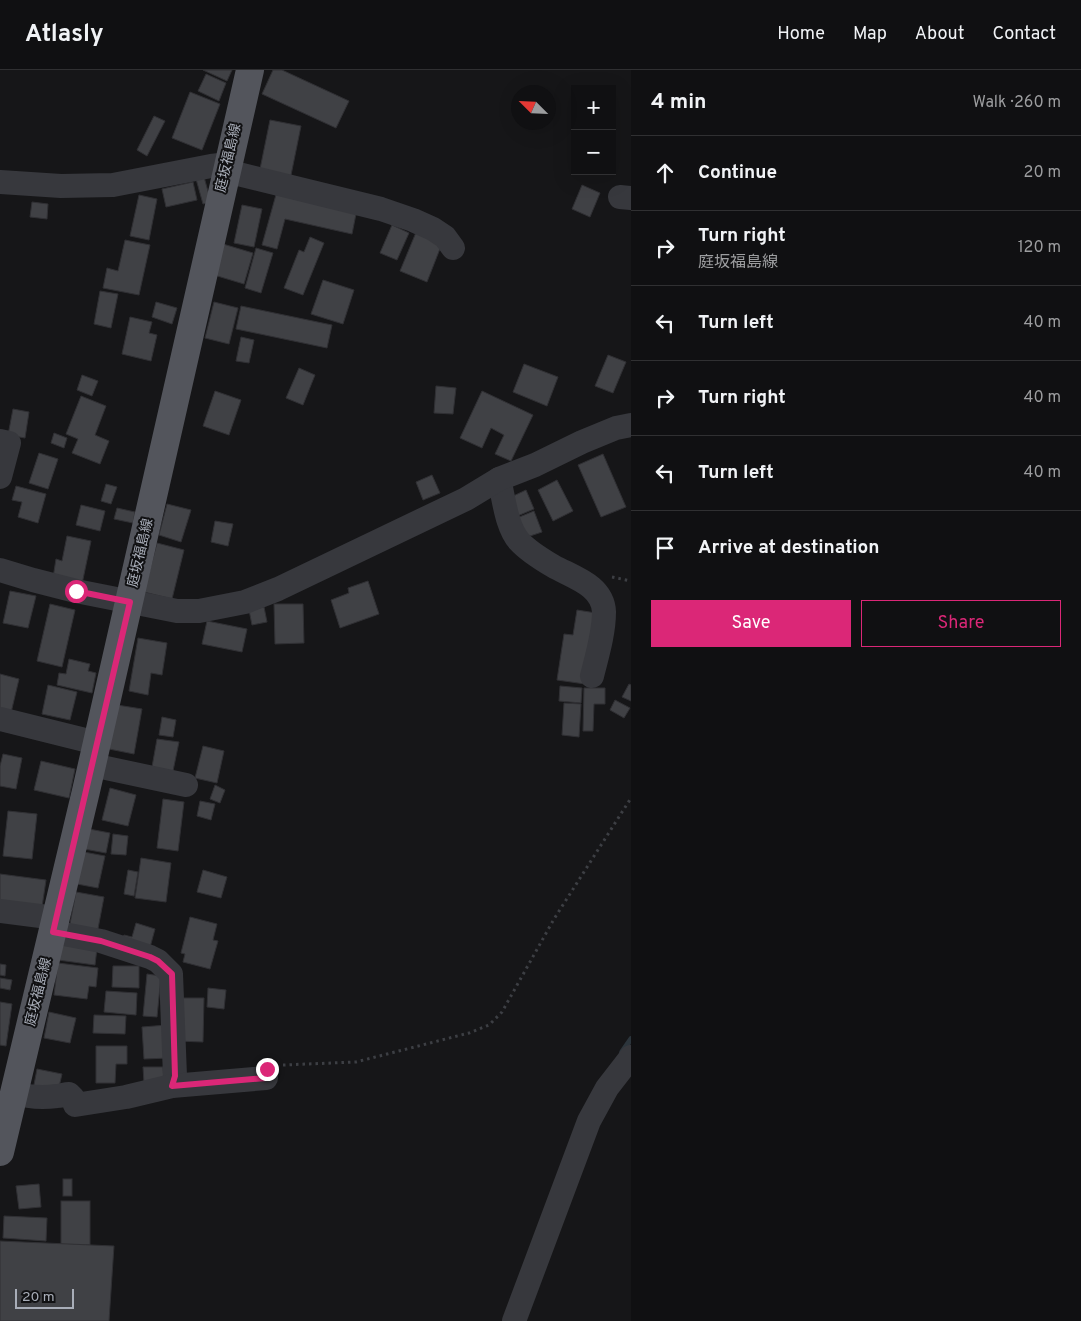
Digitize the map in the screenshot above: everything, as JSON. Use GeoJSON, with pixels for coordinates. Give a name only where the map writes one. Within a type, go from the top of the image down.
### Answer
{"type":"FeatureCollection","features":[{"type":"Feature","properties":{"kind":"main road","name":"庭坂福島線"},"geometry":{"type":"LineString","coordinates":[[0,1152],[95,754],[250,70]]}},
{"type":"Feature","properties":{"kind":"street"},"geometry":{"type":"LineString","coordinates":[[0,182],[61,186],[114,185],[211,166],[227,168],[381,209],[413,220],[433,229],[445,238],[453,248]]}},
{"type":"Feature","properties":{"kind":"street"},"geometry":{"type":"LineString","coordinates":[[0,570],[68,589],[177,611],[199,611],[219,608],[245,602],[278,589],[466,499],[499,479],[536,465],[582,442],[616,428],[631,425]]}},
{"type":"Feature","properties":{"kind":"street"},"geometry":{"type":"LineString","coordinates":[[0,441],[9,443],[0,476]]}},
{"type":"Feature","properties":{"kind":"street"},"geometry":{"type":"LineString","coordinates":[[499,479],[511,528],[519,540],[530,551],[588,584],[600,599],[604,610],[592,676]]}},
{"type":"Feature","properties":{"kind":"street"},"geometry":{"type":"LineString","coordinates":[[0,719],[186,785]]}},
{"type":"Feature","properties":{"kind":"street"},"geometry":{"type":"LineString","coordinates":[[0,911],[54,925],[141,954],[158,961],[172,974],[175,1076],[172,1086]]}},
{"type":"Feature","properties":{"kind":"street"},"geometry":{"type":"LineString","coordinates":[[514,1321],[589,1121],[607,1088],[631,1057]]}},
{"type":"Feature","properties":{"kind":"street"},"geometry":{"type":"LineString","coordinates":[[14,1093],[38,1097],[69,1094],[73,1098],[75,1106],[172,1086],[266,1078]]}},
{"type":"Feature","properties":{"kind":"path"},"geometry":{"type":"LineString","coordinates":[[266,1078],[267,1069],[277,1065],[356,1062],[469,1033],[489,1025],[502,1012],[554,919],[631,798]]}},
{"type":"Feature","properties":{"kind":"building"},"geometry":{"type":"Polygon","coordinates":[[[203,70],[232,70],[227,81],[203,70]]]}},
{"type":"Feature","properties":{"kind":"building"},"geometry":{"type":"Polygon","coordinates":[[[273,70],[282,70],[349,101],[336,128],[262,94],[273,70]]]}},
{"type":"Feature","properties":{"kind":"building"},"geometry":{"type":"Polygon","coordinates":[[[206,74],[226,83],[219,101],[198,91],[206,74]]]}},
{"type":"Feature","properties":{"kind":"building"},"geometry":{"type":"Polygon","coordinates":[[[190,92],[220,104],[202,150],[172,138],[190,92]]]}},
{"type":"Feature","properties":{"kind":"building"},"geometry":{"type":"Polygon","coordinates":[[[154,116],[165,121],[147,156],[137,150],[154,116]]]}},
{"type":"Feature","properties":{"kind":"building"},"geometry":{"type":"Polygon","coordinates":[[[270,120],[301,126],[290,180],[259,174],[270,120]]]}},
{"type":"Feature","properties":{"kind":"building"},"geometry":{"type":"Polygon","coordinates":[[[204,177],[211,202],[203,204],[196,179],[204,177]]]}},
{"type":"Feature","properties":{"kind":"building"},"geometry":{"type":"Polygon","coordinates":[[[193,182],[197,200],[166,207],[162,189],[193,182]]]}},
{"type":"Feature","properties":{"kind":"building"},"geometry":{"type":"Polygon","coordinates":[[[582,185],[600,193],[590,217],[572,209],[582,185]]]}},
{"type":"Feature","properties":{"kind":"building"},"geometry":{"type":"Polygon","coordinates":[[[277,191],[357,209],[352,234],[285,219],[277,249],[262,245],[277,191]]]}},
{"type":"Feature","properties":{"kind":"building"},"geometry":{"type":"Polygon","coordinates":[[[139,195],[157,199],[149,240],[130,236],[139,195]]]}},
{"type":"Feature","properties":{"kind":"building"},"geometry":{"type":"Polygon","coordinates":[[[32,202],[48,204],[47,219],[30,217],[32,202]]]}},
{"type":"Feature","properties":{"kind":"building"},"geometry":{"type":"Polygon","coordinates":[[[242,205],[262,209],[254,247],[234,243],[242,205]]]}},
{"type":"Feature","properties":{"kind":"building"},"geometry":{"type":"Polygon","coordinates":[[[392,225],[409,233],[397,260],[380,253],[392,225]]]}},
{"type":"Feature","properties":{"kind":"building"},"geometry":{"type":"Polygon","coordinates":[[[417,230],[443,241],[427,282],[400,271],[417,230]]]}},
{"type":"Feature","properties":{"kind":"building"},"geometry":{"type":"Polygon","coordinates":[[[310,237],[324,243],[303,295],[284,288],[299,250],[304,252],[310,237]]]}},
{"type":"Feature","properties":{"kind":"building"},"geometry":{"type":"Polygon","coordinates":[[[125,240],[150,245],[139,295],[103,288],[107,268],[118,271],[125,240]]]}},
{"type":"Feature","properties":{"kind":"building"},"geometry":{"type":"Polygon","coordinates":[[[223,244],[253,253],[244,284],[214,275],[223,244]]]}},
{"type":"Feature","properties":{"kind":"building"},"geometry":{"type":"Polygon","coordinates":[[[256,248],[273,253],[261,293],[245,288],[256,248]]]}},
{"type":"Feature","properties":{"kind":"building"},"geometry":{"type":"Polygon","coordinates":[[[323,280],[354,290],[343,324],[311,314],[323,280]]]}},
{"type":"Feature","properties":{"kind":"building"},"geometry":{"type":"Polygon","coordinates":[[[100,291],[118,294],[111,328],[94,324],[100,291]]]}},
{"type":"Feature","properties":{"kind":"building"},"geometry":{"type":"Polygon","coordinates":[[[156,302],[177,308],[172,324],[152,317],[156,302]]]}},
{"type":"Feature","properties":{"kind":"building"},"geometry":{"type":"Polygon","coordinates":[[[214,302],[238,308],[229,344],[205,338],[214,302]]]}},
{"type":"Feature","properties":{"kind":"building"},"geometry":{"type":"Polygon","coordinates":[[[241,306],[332,325],[327,348],[236,329],[241,306]]]}},
{"type":"Feature","properties":{"kind":"building"},"geometry":{"type":"Polygon","coordinates":[[[130,317],[152,322],[149,333],[157,335],[151,361],[122,354],[130,317]]]}},
{"type":"Feature","properties":{"kind":"building"},"geometry":{"type":"Polygon","coordinates":[[[241,337],[254,340],[249,363],[236,361],[241,337]]]}},
{"type":"Feature","properties":{"kind":"building"},"geometry":{"type":"Polygon","coordinates":[[[608,355],[626,362],[613,393],[595,386],[608,355]]]}},
{"type":"Feature","properties":{"kind":"building"},"geometry":{"type":"Polygon","coordinates":[[[524,364],[558,377],[547,406],[513,392],[524,364]]]}},
{"type":"Feature","properties":{"kind":"building"},"geometry":{"type":"Polygon","coordinates":[[[299,368],[315,375],[303,405],[286,398],[299,368]]]}},
{"type":"Feature","properties":{"kind":"building"},"geometry":{"type":"Polygon","coordinates":[[[82,375],[98,381],[92,396],[77,390],[82,375]]]}},
{"type":"Feature","properties":{"kind":"building"},"geometry":{"type":"Polygon","coordinates":[[[436,386],[456,388],[453,414],[434,413],[436,386]]]}},
{"type":"Feature","properties":{"kind":"building"},"geometry":{"type":"Polygon","coordinates":[[[215,391],[241,400],[229,435],[203,426],[215,391]]]}},
{"type":"Feature","properties":{"kind":"building"},"geometry":{"type":"Polygon","coordinates":[[[482,391],[533,415],[511,461],[495,454],[504,435],[491,428],[482,448],[460,438],[482,391]]]}},
{"type":"Feature","properties":{"kind":"building"},"geometry":{"type":"Polygon","coordinates":[[[81,396],[106,406],[95,435],[109,441],[100,464],[72,453],[78,439],[66,434],[81,396]]]}},
{"type":"Feature","properties":{"kind":"building"},"geometry":{"type":"Polygon","coordinates":[[[13,409],[29,412],[25,438],[8,435],[13,409]]]}},
{"type":"Feature","properties":{"kind":"building"},"geometry":{"type":"Polygon","coordinates":[[[54,433],[67,438],[64,448],[51,443],[54,433]]]}},
{"type":"Feature","properties":{"kind":"building"},"geometry":{"type":"Polygon","coordinates":[[[39,453],[58,459],[48,489],[29,483],[39,453]]]}},
{"type":"Feature","properties":{"kind":"building"},"geometry":{"type":"Polygon","coordinates":[[[603,454],[626,507],[601,517],[578,465],[603,454]]]}},
{"type":"Feature","properties":{"kind":"building"},"geometry":{"type":"Polygon","coordinates":[[[432,475],[440,493],[423,500],[416,482],[432,475]]]}},
{"type":"Feature","properties":{"kind":"building"},"geometry":{"type":"Polygon","coordinates":[[[557,480],[573,511],[553,521],[538,490],[557,480]]]}},
{"type":"Feature","properties":{"kind":"building"},"geometry":{"type":"Polygon","coordinates":[[[106,484],[117,487],[111,504],[101,501],[106,484]]]}},
{"type":"Feature","properties":{"kind":"building"},"geometry":{"type":"Polygon","coordinates":[[[16,486],[46,494],[38,523],[18,517],[22,502],[12,500],[16,486]]]}},
{"type":"Feature","properties":{"kind":"building"},"geometry":{"type":"Polygon","coordinates":[[[526,490],[534,509],[515,517],[507,499],[526,490]]]}},
{"type":"Feature","properties":{"kind":"building"},"geometry":{"type":"Polygon","coordinates":[[[167,504],[191,510],[181,542],[159,535],[167,504]]]}},
{"type":"Feature","properties":{"kind":"building"},"geometry":{"type":"Polygon","coordinates":[[[81,505],[105,511],[100,531],[76,525],[81,505]]]}},
{"type":"Feature","properties":{"kind":"building"},"geometry":{"type":"Polygon","coordinates":[[[117,508],[135,512],[133,523],[114,519],[117,508]]]}},
{"type":"Feature","properties":{"kind":"building"},"geometry":{"type":"Polygon","coordinates":[[[534,511],[542,532],[524,538],[517,518],[534,511]]]}},
{"type":"Feature","properties":{"kind":"building"},"geometry":{"type":"Polygon","coordinates":[[[215,521],[233,524],[228,546],[211,542],[215,521]]]}},
{"type":"Feature","properties":{"kind":"building"},"geometry":{"type":"Polygon","coordinates":[[[67,536],[91,541],[82,584],[53,578],[56,559],[62,561],[67,536]]]}},
{"type":"Feature","properties":{"kind":"building"},"geometry":{"type":"Polygon","coordinates":[[[157,543],[184,550],[172,599],[144,592],[157,543]]]}},
{"type":"Feature","properties":{"kind":"building"},"geometry":{"type":"Polygon","coordinates":[[[368,581],[379,614],[340,628],[331,600],[349,593],[348,588],[368,581]]]}},
{"type":"Feature","properties":{"kind":"building"},"geometry":{"type":"Polygon","coordinates":[[[10,591],[36,596],[28,628],[3,623],[10,591]]]}},
{"type":"Feature","properties":{"kind":"building"},"geometry":{"type":"Polygon","coordinates":[[[50,604],[75,610],[62,667],[37,661],[50,604]]]}},
{"type":"Feature","properties":{"kind":"building"},"geometry":{"type":"Polygon","coordinates":[[[274,604],[303,604],[304,643],[275,644],[274,604]]]}},
{"type":"Feature","properties":{"kind":"building"},"geometry":{"type":"Polygon","coordinates":[[[264,607],[267,622],[252,625],[249,610],[264,607]]]}},
{"type":"Feature","properties":{"kind":"building"},"geometry":{"type":"Polygon","coordinates":[[[577,610],[596,613],[585,684],[557,680],[564,634],[573,635],[577,610]]]}},
{"type":"Feature","properties":{"kind":"building"},"geometry":{"type":"Polygon","coordinates":[[[207,621],[247,629],[242,652],[202,644],[207,621]]]}},
{"type":"Feature","properties":{"kind":"building"},"geometry":{"type":"Polygon","coordinates":[[[138,638],[167,643],[162,675],[151,673],[148,695],[129,691],[138,638]]]}},
{"type":"Feature","properties":{"kind":"building"},"geometry":{"type":"Polygon","coordinates":[[[69,659],[90,664],[88,671],[96,673],[92,693],[57,685],[59,673],[66,674],[69,659]]]}},
{"type":"Feature","properties":{"kind":"building"},"geometry":{"type":"Polygon","coordinates":[[[0,674],[19,679],[10,717],[0,714],[0,674]]]}},
{"type":"Feature","properties":{"kind":"building"},"geometry":{"type":"Polygon","coordinates":[[[629,684],[631,685],[631,701],[622,697],[629,684]]]}},
{"type":"Feature","properties":{"kind":"building"},"geometry":{"type":"Polygon","coordinates":[[[48,685],[77,692],[70,720],[42,714],[48,685]]]}},
{"type":"Feature","properties":{"kind":"building"},"geometry":{"type":"Polygon","coordinates":[[[560,686],[582,688],[581,703],[559,701],[560,686]]]}},
{"type":"Feature","properties":{"kind":"building"},"geometry":{"type":"Polygon","coordinates":[[[584,688],[605,688],[605,704],[594,704],[593,731],[583,731],[584,688]]]}},
{"type":"Feature","properties":{"kind":"building"},"geometry":{"type":"Polygon","coordinates":[[[615,700],[630,708],[624,718],[610,710],[615,700]]]}},
{"type":"Feature","properties":{"kind":"building"},"geometry":{"type":"Polygon","coordinates":[[[564,703],[581,704],[579,737],[562,735],[564,703]]]}},
{"type":"Feature","properties":{"kind":"building"},"geometry":{"type":"Polygon","coordinates":[[[117,705],[142,709],[134,754],[109,749],[117,705]]]}},
{"type":"Feature","properties":{"kind":"building"},"geometry":{"type":"Polygon","coordinates":[[[162,717],[176,720],[173,737],[159,735],[162,717]]]}},
{"type":"Feature","properties":{"kind":"building"},"geometry":{"type":"Polygon","coordinates":[[[157,739],[179,742],[173,771],[152,767],[157,739]]]}},
{"type":"Feature","properties":{"kind":"building"},"geometry":{"type":"Polygon","coordinates":[[[203,746],[224,751],[217,783],[195,778],[203,746]]]}},
{"type":"Feature","properties":{"kind":"building"},"geometry":{"type":"Polygon","coordinates":[[[3,754],[22,758],[16,789],[0,786],[0,766],[3,754]]]}},
{"type":"Feature","properties":{"kind":"building"},"geometry":{"type":"Polygon","coordinates":[[[41,761],[75,769],[69,798],[34,790],[41,761]]]}},
{"type":"Feature","properties":{"kind":"building"},"geometry":{"type":"Polygon","coordinates":[[[215,785],[225,790],[220,803],[210,799],[215,785]]]}},
{"type":"Feature","properties":{"kind":"building"},"geometry":{"type":"Polygon","coordinates":[[[110,788],[136,795],[128,826],[102,820],[110,788]]]}},
{"type":"Feature","properties":{"kind":"building"},"geometry":{"type":"Polygon","coordinates":[[[163,799],[184,802],[178,851],[157,848],[163,799]]]}},
{"type":"Feature","properties":{"kind":"building"},"geometry":{"type":"Polygon","coordinates":[[[200,801],[215,804],[211,820],[197,816],[200,801]]]}},
{"type":"Feature","properties":{"kind":"building"},"geometry":{"type":"Polygon","coordinates":[[[8,811],[37,814],[32,859],[3,856],[8,811]]]}},
{"type":"Feature","properties":{"kind":"building"},"geometry":{"type":"Polygon","coordinates":[[[89,829],[110,833],[106,853],[84,849],[89,829]]]}},
{"type":"Feature","properties":{"kind":"building"},"geometry":{"type":"Polygon","coordinates":[[[113,834],[128,836],[126,855],[111,854],[113,834]]]}},
{"type":"Feature","properties":{"kind":"building"},"geometry":{"type":"Polygon","coordinates":[[[84,852],[105,856],[98,888],[77,884],[84,852]]]}},
{"type":"Feature","properties":{"kind":"building"},"geometry":{"type":"Polygon","coordinates":[[[141,858],[171,863],[166,902],[135,898],[141,858]]]}},
{"type":"Feature","properties":{"kind":"building"},"geometry":{"type":"Polygon","coordinates":[[[128,870],[138,872],[134,896],[124,894],[128,870]]]}},
{"type":"Feature","properties":{"kind":"building"},"geometry":{"type":"Polygon","coordinates":[[[203,870],[227,877],[221,898],[197,892],[203,870]]]}},
{"type":"Feature","properties":{"kind":"building"},"geometry":{"type":"Polygon","coordinates":[[[0,874],[46,880],[42,907],[0,901],[0,874]]]}},
{"type":"Feature","properties":{"kind":"building"},"geometry":{"type":"Polygon","coordinates":[[[76,892],[104,897],[97,934],[69,929],[76,892]]]}},
{"type":"Feature","properties":{"kind":"building"},"geometry":{"type":"Polygon","coordinates":[[[190,917],[217,924],[213,940],[218,941],[210,969],[183,962],[185,954],[181,953],[190,917]]]}},
{"type":"Feature","properties":{"kind":"building"},"geometry":{"type":"Polygon","coordinates":[[[136,923],[155,929],[149,951],[121,942],[124,935],[132,937],[136,923]]]}},
{"type":"Feature","properties":{"kind":"building"},"geometry":{"type":"Polygon","coordinates":[[[61,943],[97,948],[95,965],[58,960],[61,943]]]}},
{"type":"Feature","properties":{"kind":"building"},"geometry":{"type":"Polygon","coordinates":[[[58,963],[98,968],[96,987],[89,986],[87,999],[54,995],[58,963]]]}},
{"type":"Feature","properties":{"kind":"building"},"geometry":{"type":"Polygon","coordinates":[[[0,964],[6,965],[5,976],[0,975],[0,964]]]}},
{"type":"Feature","properties":{"kind":"building"},"geometry":{"type":"Polygon","coordinates":[[[113,966],[139,966],[139,988],[112,987],[113,966]]]}},
{"type":"Feature","properties":{"kind":"building"},"geometry":{"type":"Polygon","coordinates":[[[147,974],[161,976],[157,1017],[143,1016],[147,974]]]}},
{"type":"Feature","properties":{"kind":"building"},"geometry":{"type":"Polygon","coordinates":[[[0,978],[12,980],[10,990],[0,988],[0,978]]]}},
{"type":"Feature","properties":{"kind":"building"},"geometry":{"type":"Polygon","coordinates":[[[208,988],[226,990],[224,1009],[207,1007],[208,988]]]}},
{"type":"Feature","properties":{"kind":"building"},"geometry":{"type":"Polygon","coordinates":[[[106,991],[137,993],[136,1015],[104,1012],[106,991]]]}},
{"type":"Feature","properties":{"kind":"building"},"geometry":{"type":"Polygon","coordinates":[[[178,998],[204,998],[203,1042],[176,1041],[178,998]]]}},
{"type":"Feature","properties":{"kind":"building"},"geometry":{"type":"Polygon","coordinates":[[[0,1002],[12,1004],[6,1046],[0,1045],[0,1002]]]}},
{"type":"Feature","properties":{"kind":"building"},"geometry":{"type":"Polygon","coordinates":[[[49,1012],[76,1018],[70,1043],[44,1038],[49,1012]]]}},
{"type":"Feature","properties":{"kind":"building"},"geometry":{"type":"Polygon","coordinates":[[[94,1015],[126,1016],[125,1034],[93,1033],[94,1015]]]}},
{"type":"Feature","properties":{"kind":"building"},"geometry":{"type":"Polygon","coordinates":[[[167,1025],[169,1058],[144,1059],[142,1027],[167,1025]]]}},
{"type":"Feature","properties":{"kind":"building"},"geometry":{"type":"Polygon","coordinates":[[[96,1046],[127,1046],[127,1064],[116,1064],[115,1083],[96,1083],[96,1046]]]}},
{"type":"Feature","properties":{"kind":"building"},"geometry":{"type":"Polygon","coordinates":[[[143,1067],[163,1067],[164,1083],[144,1083],[143,1067]]]}},
{"type":"Feature","properties":{"kind":"building"},"geometry":{"type":"Polygon","coordinates":[[[37,1069],[62,1074],[59,1087],[33,1090],[37,1069]]]}},
{"type":"Feature","properties":{"kind":"building"},"geometry":{"type":"Polygon","coordinates":[[[63,1179],[72,1179],[72,1196],[63,1196],[63,1179]]]}},
{"type":"Feature","properties":{"kind":"building"},"geometry":{"type":"Polygon","coordinates":[[[39,1184],[41,1207],[19,1209],[16,1186],[39,1184]]]}},
{"type":"Feature","properties":{"kind":"building"},"geometry":{"type":"Polygon","coordinates":[[[61,1201],[90,1201],[90,1245],[61,1245],[61,1201]]]}},
{"type":"Feature","properties":{"kind":"building"},"geometry":{"type":"Polygon","coordinates":[[[4,1216],[47,1218],[46,1241],[3,1238],[4,1216]]]}},
{"type":"Feature","properties":{"kind":"building"},"geometry":{"type":"Polygon","coordinates":[[[0,1241],[114,1246],[109,1321],[0,1321],[0,1241]]]}},
{"type":"Feature","properties":{"kind":"waterway"},"geometry":{"type":"LineString","coordinates":[[622,1052],[631,1039]]}},
{"type":"Feature","properties":{"kind":"route"},"geometry":{"type":"LineString","coordinates":[[76,591],[130,602],[53,932],[101,941],[150,957],[158,961],[172,974],[175,1076],[172,1086],[266,1078],[267,1069]]}}]}
